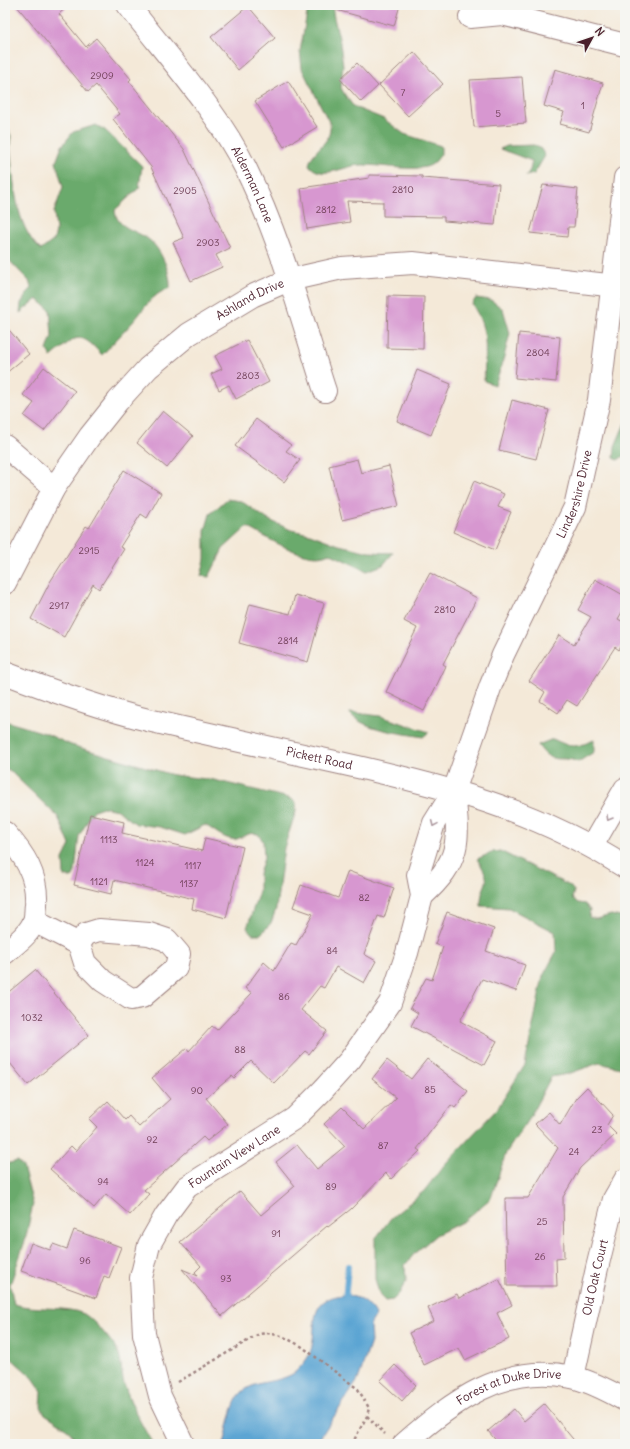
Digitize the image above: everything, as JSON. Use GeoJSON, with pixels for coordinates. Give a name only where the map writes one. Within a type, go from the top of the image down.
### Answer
{"type":"FeatureCollection","features":[{"type":"Feature","properties":{"kind":"street","name":"Alderman Lane"},"geometry":{"type":"LineString","coordinates":[[128,5],[209,110],[231,142],[249,176],[280,250],[325,392]]}},
{"type":"Feature","properties":{"kind":"street"},"geometry":{"type":"LineString","coordinates":[[470,17],[502,14],[625,45]]}},
{"type":"Feature","properties":{"kind":"street","name":"Lindershire Drive"},"geometry":{"type":"LineString","coordinates":[[454,791],[503,655],[575,507],[599,400],[619,286],[625,178]]}},
{"type":"Feature","properties":{"kind":"street","name":"Ashland Drive"},"geometry":{"type":"LineString","coordinates":[[5,582],[54,488],[90,436],[118,401],[148,368],[189,334],[252,296],[289,280],[342,268],[413,263],[619,286]]}},
{"type":"Feature","properties":{"kind":"street"},"geometry":{"type":"LineString","coordinates":[[5,446],[54,488]]}},
{"type":"Feature","properties":{"kind":"street","name":"Pickett Road"},"geometry":{"type":"LineString","coordinates":[[5,673],[88,703],[147,720],[404,777],[478,797],[542,822],[592,846],[625,867]]}},
{"type":"Feature","properties":{"kind":"street"},"geometry":{"type":"LineString","coordinates":[[592,846],[625,789]]}},
{"type":"Feature","properties":{"kind":"street"},"geometry":{"type":"LineString","coordinates":[[422,896],[436,884],[451,863],[458,831],[454,791]]}},
{"type":"Feature","properties":{"kind":"street","name":"Fountain View Lane"},"geometry":{"type":"LineString","coordinates":[[183,1444],[160,1396],[144,1334],[141,1278],[149,1246],[166,1215],[187,1188],[295,1118],[350,1060],[390,1003],[407,953],[422,896],[418,875],[424,854],[434,823],[454,791]]}},
{"type":"Feature","properties":{"kind":"street"},"geometry":{"type":"LineString","coordinates":[[5,833],[29,865],[34,879],[36,899],[34,921],[22,939],[5,953]]}},
{"type":"Feature","properties":{"kind":"street"},"geometry":{"type":"LineString","coordinates":[[424,854],[451,863]]}},
{"type":"Feature","properties":{"kind":"street"},"geometry":{"type":"LineString","coordinates":[[34,921],[79,944]]}},
{"type":"Feature","properties":{"kind":"street","name":"Old Oak Court"},"geometry":{"type":"LineString","coordinates":[[573,1377],[614,1199],[625,1180]]}},
{"type":"Feature","properties":{"kind":"street","name":"Forest at Duke Drive"},"geometry":{"type":"LineString","coordinates":[[408,1439],[455,1403],[490,1384],[516,1377],[549,1374],[573,1377],[625,1400]]}},
{"type":"Feature","properties":{"kind":"path"},"geometry":{"type":"LineString","coordinates":[[174,1384],[259,1334],[282,1336],[301,1346],[358,1389],[369,1408],[367,1416],[352,1444]]}},
{"type":"Feature","properties":{"kind":"path"},"geometry":{"type":"LineString","coordinates":[[367,1416],[408,1439]]}},
{"type":"Feature","properties":{"kind":"green space"},"geometry":{"type":"Polygon","coordinates":[[[293,5],[332,5],[343,65],[341,88],[345,95],[354,107],[384,119],[404,134],[441,146],[441,154],[434,163],[425,167],[416,168],[360,165],[326,172],[314,170],[309,165],[314,154],[328,137],[330,124],[302,69],[300,51],[307,13],[303,7],[293,5]]]}},
{"type":"Feature","properties":{"kind":"green space"},"geometry":{"type":"Polygon","coordinates":[[[5,122],[11,136],[10,146],[14,187],[20,215],[32,240],[41,250],[54,240],[56,230],[54,212],[63,187],[56,162],[62,146],[73,132],[96,125],[105,130],[142,166],[139,188],[115,210],[116,216],[123,225],[148,239],[157,248],[167,268],[170,288],[153,298],[102,355],[87,341],[82,338],[77,338],[66,344],[51,357],[47,350],[52,336],[50,310],[37,299],[20,313],[21,303],[31,288],[29,281],[5,256],[5,122]]]}},
{"type":"Feature","properties":{"kind":"green space"},"geometry":{"type":"Polygon","coordinates":[[[534,145],[541,149],[545,156],[534,174],[526,176],[530,170],[532,161],[500,149],[507,146],[534,145]]]}},
{"type":"Feature","properties":{"kind":"green space"},"geometry":{"type":"Polygon","coordinates":[[[476,298],[491,300],[503,309],[510,333],[495,385],[484,381],[485,342],[482,324],[472,304],[476,298]]]}},
{"type":"Feature","properties":{"kind":"green space"},"geometry":{"type":"Polygon","coordinates":[[[625,423],[625,455],[618,460],[614,458],[615,446],[625,423]]]}},
{"type":"Feature","properties":{"kind":"green space"},"geometry":{"type":"Polygon","coordinates":[[[227,499],[241,501],[267,519],[291,530],[310,534],[339,545],[370,552],[393,553],[383,565],[367,571],[329,553],[320,556],[299,553],[276,543],[247,527],[223,549],[209,577],[201,576],[205,559],[205,531],[210,514],[227,499]]]}},
{"type":"Feature","properties":{"kind":"green space"},"geometry":{"type":"Polygon","coordinates":[[[349,712],[380,716],[429,732],[423,737],[383,730],[363,723],[349,712]]]}},
{"type":"Feature","properties":{"kind":"green space"},"geometry":{"type":"Polygon","coordinates":[[[5,721],[45,733],[71,745],[173,775],[214,780],[289,798],[296,802],[296,811],[284,848],[276,909],[271,923],[261,934],[252,934],[247,928],[259,891],[259,874],[264,858],[263,841],[258,834],[249,834],[237,839],[229,839],[205,825],[185,835],[160,827],[136,824],[117,810],[103,807],[94,810],[79,836],[75,872],[72,878],[64,876],[63,859],[70,845],[58,817],[9,770],[5,769],[5,721]]]}},
{"type":"Feature","properties":{"kind":"green space"},"geometry":{"type":"Polygon","coordinates":[[[553,739],[574,746],[594,740],[594,752],[578,762],[567,759],[552,758],[543,752],[538,745],[553,739]]]}},
{"type":"Feature","properties":{"kind":"green space"},"geometry":{"type":"Polygon","coordinates":[[[500,851],[570,886],[574,891],[572,898],[578,903],[585,904],[590,910],[589,917],[596,919],[611,915],[625,918],[625,1069],[599,1063],[568,1074],[551,1077],[531,1115],[506,1153],[491,1198],[464,1221],[436,1235],[415,1253],[405,1265],[406,1281],[399,1294],[393,1300],[385,1301],[380,1296],[375,1279],[375,1239],[391,1218],[424,1191],[445,1164],[497,1109],[525,1065],[543,976],[556,952],[555,932],[509,908],[481,906],[481,898],[486,883],[486,874],[477,859],[493,852],[500,851]]]}},
{"type":"Feature","properties":{"kind":"green space"},"geometry":{"type":"Polygon","coordinates":[[[18,1161],[23,1167],[33,1204],[25,1241],[10,1285],[14,1304],[76,1311],[84,1314],[97,1325],[117,1350],[120,1358],[123,1379],[130,1399],[153,1444],[80,1444],[65,1427],[45,1414],[41,1407],[42,1391],[33,1378],[5,1353],[5,1164],[18,1161]]]}},
{"type":"Feature","properties":{"kind":"water"},"geometry":{"type":"Polygon","coordinates":[[[346,1295],[356,1297],[363,1301],[370,1306],[376,1315],[370,1325],[371,1342],[358,1380],[316,1444],[224,1444],[231,1414],[238,1397],[243,1391],[257,1384],[280,1379],[294,1373],[306,1360],[311,1351],[317,1311],[322,1303],[331,1297],[346,1295]]]}},
{"type":"Feature","properties":{"kind":"building"},"geometry":{"type":"Polygon","coordinates":[[[16,5],[69,5],[59,14],[86,47],[96,38],[131,79],[129,81],[184,149],[230,248],[216,255],[222,267],[191,281],[173,242],[184,238],[151,167],[113,119],[120,114],[96,85],[88,92],[16,5]]]}},
{"type":"Feature","properties":{"kind":"building"},"geometry":{"type":"Polygon","coordinates":[[[337,5],[400,5],[394,26],[336,10],[337,5]]]}},
{"type":"Feature","properties":{"kind":"building"},"geometry":{"type":"Polygon","coordinates":[[[248,6],[275,38],[238,70],[211,37],[248,6]]]}},
{"type":"Feature","properties":{"kind":"building"},"geometry":{"type":"Polygon","coordinates":[[[414,52],[443,84],[408,116],[379,85],[414,52]]]}},
{"type":"Feature","properties":{"kind":"building"},"geometry":{"type":"Polygon","coordinates":[[[357,63],[378,86],[361,102],[340,79],[357,63]]]}},
{"type":"Feature","properties":{"kind":"building"},"geometry":{"type":"Polygon","coordinates":[[[555,69],[603,83],[589,132],[560,124],[564,112],[544,106],[555,69]]]}},
{"type":"Feature","properties":{"kind":"building"},"geometry":{"type":"Polygon","coordinates":[[[522,77],[526,123],[474,127],[470,80],[522,77]]]}},
{"type":"Feature","properties":{"kind":"building"},"geometry":{"type":"Polygon","coordinates":[[[288,81],[317,127],[284,147],[255,101],[288,81]]]}},
{"type":"Feature","properties":{"kind":"building"},"geometry":{"type":"Polygon","coordinates":[[[369,175],[422,176],[422,178],[499,184],[495,225],[444,221],[444,217],[383,216],[383,202],[347,201],[350,222],[307,229],[301,188],[369,178],[369,175]]]}},
{"type":"Feature","properties":{"kind":"building"},"geometry":{"type":"Polygon","coordinates":[[[543,185],[578,189],[574,227],[568,227],[567,237],[530,233],[543,185]]]}},
{"type":"Feature","properties":{"kind":"building"},"geometry":{"type":"Polygon","coordinates":[[[388,296],[424,297],[423,349],[387,348],[388,296]]]}},
{"type":"Feature","properties":{"kind":"building"},"geometry":{"type":"Polygon","coordinates":[[[5,325],[29,354],[5,374],[5,325]]]}},
{"type":"Feature","properties":{"kind":"building"},"geometry":{"type":"Polygon","coordinates":[[[519,333],[560,337],[556,382],[515,378],[519,333]]]}},
{"type":"Feature","properties":{"kind":"building"},"geometry":{"type":"Polygon","coordinates":[[[247,340],[269,382],[236,399],[229,385],[219,390],[211,374],[222,369],[215,356],[247,340]]]}},
{"type":"Feature","properties":{"kind":"building"},"geometry":{"type":"Polygon","coordinates":[[[44,367],[75,391],[44,431],[24,416],[34,403],[23,395],[44,367]]]}},
{"type":"Feature","properties":{"kind":"building"},"geometry":{"type":"Polygon","coordinates":[[[417,370],[451,384],[431,435],[397,421],[417,370]]]}},
{"type":"Feature","properties":{"kind":"building"},"geometry":{"type":"Polygon","coordinates":[[[512,400],[549,410],[536,459],[499,450],[512,400]]]}},
{"type":"Feature","properties":{"kind":"building"},"geometry":{"type":"Polygon","coordinates":[[[163,411],[193,436],[167,468],[137,443],[163,411]]]}},
{"type":"Feature","properties":{"kind":"building"},"geometry":{"type":"Polygon","coordinates":[[[256,419],[291,445],[286,451],[300,460],[284,482],[235,446],[256,419]]]}},
{"type":"Feature","properties":{"kind":"building"},"geometry":{"type":"Polygon","coordinates":[[[357,459],[361,473],[389,466],[399,506],[342,520],[329,466],[357,459]]]}},
{"type":"Feature","properties":{"kind":"building"},"geometry":{"type":"Polygon","coordinates":[[[124,470],[161,493],[147,518],[141,514],[120,547],[124,549],[99,589],[93,584],[64,637],[31,619],[50,582],[86,526],[89,528],[124,470]]]}},
{"type":"Feature","properties":{"kind":"building"},"geometry":{"type":"Polygon","coordinates":[[[474,481],[504,494],[498,507],[511,512],[495,550],[453,532],[474,481]]]}},
{"type":"Feature","properties":{"kind":"building"},"geometry":{"type":"Polygon","coordinates":[[[430,573],[477,598],[443,664],[446,666],[424,711],[386,692],[417,628],[404,621],[430,573]]]}},
{"type":"Feature","properties":{"kind":"building"},"geometry":{"type":"Polygon","coordinates":[[[595,579],[625,596],[625,607],[618,619],[625,623],[625,640],[619,650],[615,647],[577,706],[567,700],[558,713],[540,701],[545,692],[529,681],[559,635],[574,645],[591,617],[578,610],[595,579]]]}},
{"type":"Feature","properties":{"kind":"building"},"geometry":{"type":"Polygon","coordinates":[[[295,595],[324,603],[308,662],[239,643],[250,604],[290,614],[295,595]]]}},
{"type":"Feature","properties":{"kind":"building"},"geometry":{"type":"Polygon","coordinates":[[[90,814],[124,822],[122,833],[202,851],[205,838],[243,847],[226,918],[192,909],[194,899],[114,880],[111,894],[74,885],[90,814]]]}},
{"type":"Feature","properties":{"kind":"building"},"geometry":{"type":"Polygon","coordinates":[[[348,871],[394,888],[384,918],[378,916],[364,954],[376,961],[364,983],[336,967],[324,988],[320,986],[301,1010],[327,1031],[309,1054],[305,1051],[274,1083],[251,1061],[234,1078],[232,1076],[206,1098],[228,1124],[207,1141],[203,1137],[144,1190],[149,1194],[130,1215],[106,1194],[94,1208],[50,1169],[71,1146],[76,1151],[97,1127],[89,1119],[108,1101],[125,1120],[129,1116],[139,1127],[170,1099],[152,1078],[187,1048],[189,1051],[212,1026],[217,1030],[252,993],[245,988],[264,962],[274,971],[291,943],[296,945],[313,914],[293,907],[301,885],[338,898],[348,871]]]}},
{"type":"Feature","properties":{"kind":"building"},"geometry":{"type":"Polygon","coordinates":[[[447,912],[494,929],[486,951],[525,965],[516,991],[482,979],[460,1021],[497,1041],[484,1065],[411,1026],[418,1013],[410,1008],[426,978],[432,980],[443,947],[435,944],[447,912]]]}},
{"type":"Feature","properties":{"kind":"building"},"geometry":{"type":"Polygon","coordinates":[[[35,970],[89,1035],[28,1085],[5,1057],[5,995],[35,970]]]}},
{"type":"Feature","properties":{"kind":"building"},"geometry":{"type":"Polygon","coordinates":[[[427,1059],[468,1091],[455,1108],[451,1105],[417,1149],[420,1151],[391,1179],[386,1173],[351,1209],[328,1227],[327,1226],[222,1316],[182,1269],[198,1276],[195,1272],[201,1266],[180,1242],[240,1191],[261,1215],[295,1186],[276,1162],[297,1145],[317,1169],[345,1146],[324,1124],[342,1107],[364,1129],[396,1098],[372,1079],[387,1060],[411,1079],[427,1059]]]}},
{"type":"Feature","properties":{"kind":"building"},"geometry":{"type":"Polygon","coordinates":[[[587,1087],[613,1115],[607,1125],[616,1134],[580,1168],[563,1197],[564,1258],[556,1259],[557,1286],[507,1286],[505,1198],[528,1198],[558,1148],[535,1124],[549,1112],[560,1125],[576,1098],[587,1087]]]}},
{"type":"Feature","properties":{"kind":"building"},"geometry":{"type":"Polygon","coordinates":[[[74,1230],[121,1247],[109,1278],[104,1276],[96,1298],[21,1271],[31,1243],[50,1250],[53,1244],[67,1249],[74,1230]]]}},
{"type":"Feature","properties":{"kind":"building"},"geometry":{"type":"Polygon","coordinates":[[[499,1279],[512,1305],[497,1313],[509,1339],[465,1360],[459,1348],[424,1365],[409,1333],[434,1321],[428,1308],[457,1294],[459,1298],[499,1279]]]}},
{"type":"Feature","properties":{"kind":"building"},"geometry":{"type":"Polygon","coordinates":[[[395,1365],[416,1385],[402,1401],[380,1381],[395,1365]]]}},
{"type":"Feature","properties":{"kind":"building"},"geometry":{"type":"Polygon","coordinates":[[[544,1404],[577,1444],[499,1444],[488,1431],[514,1409],[524,1421],[544,1404]]]}},
{"type":"Feature","properties":{"kind":"waterway"},"geometry":{"type":"LineString","coordinates":[[345,1302],[348,1266]]}}]}
